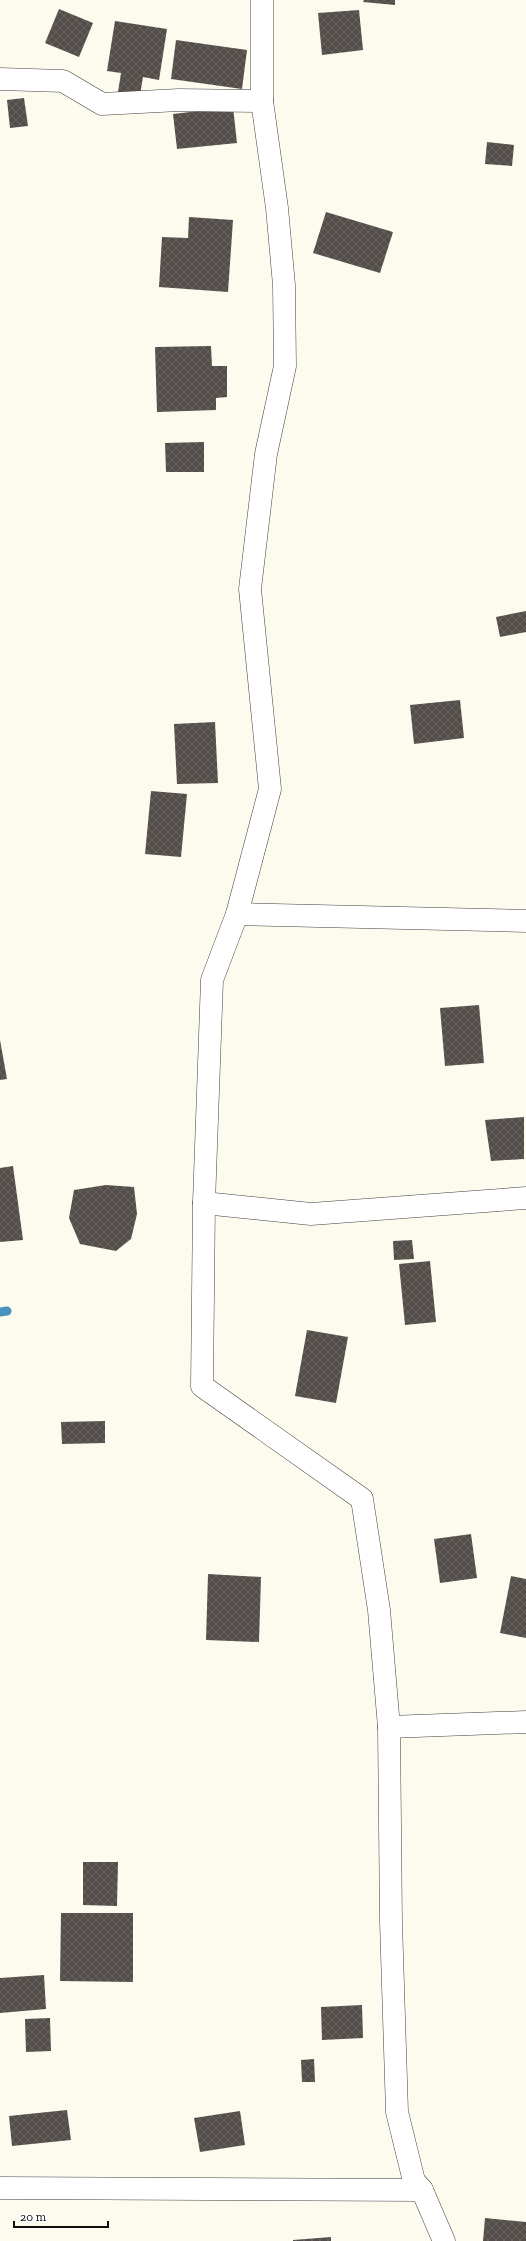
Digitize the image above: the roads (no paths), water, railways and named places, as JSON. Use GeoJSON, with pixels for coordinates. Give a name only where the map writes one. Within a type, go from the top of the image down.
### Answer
{"type":"FeatureCollection","features":[{"type":"Feature","properties":{"kind":"street"},"geometry":{"type":"LineString","coordinates":[[263,1],[262,101],[278,216],[284,285],[285,366],[266,454],[250,589],[270,789],[237,914],[212,980],[204,1203],[202,1386],[362,1499],[379,1610],[389,1727],[391,1922],[397,2112],[414,2181],[422,2190],[444,2241]]}},
{"type":"Feature","properties":{"kind":"street"},"geometry":{"type":"LineString","coordinates":[[0,79],[63,81],[102,104],[179,100],[262,101]]}},
{"type":"Feature","properties":{"kind":"street"},"geometry":{"type":"LineString","coordinates":[[237,914],[526,921]]}},
{"type":"Feature","properties":{"kind":"street"},"geometry":{"type":"LineString","coordinates":[[204,1203],[311,1214],[526,1198]]}},
{"type":"Feature","properties":{"kind":"street"},"geometry":{"type":"LineString","coordinates":[[389,1727],[526,1722]]}},
{"type":"Feature","properties":{"kind":"street"},"geometry":{"type":"LineString","coordinates":[[0,2188],[422,2190]]}},
{"type":"Feature","properties":{"kind":"waterway"},"geometry":{"type":"LineString","coordinates":[[0,1312],[7,1311]]}}]}
